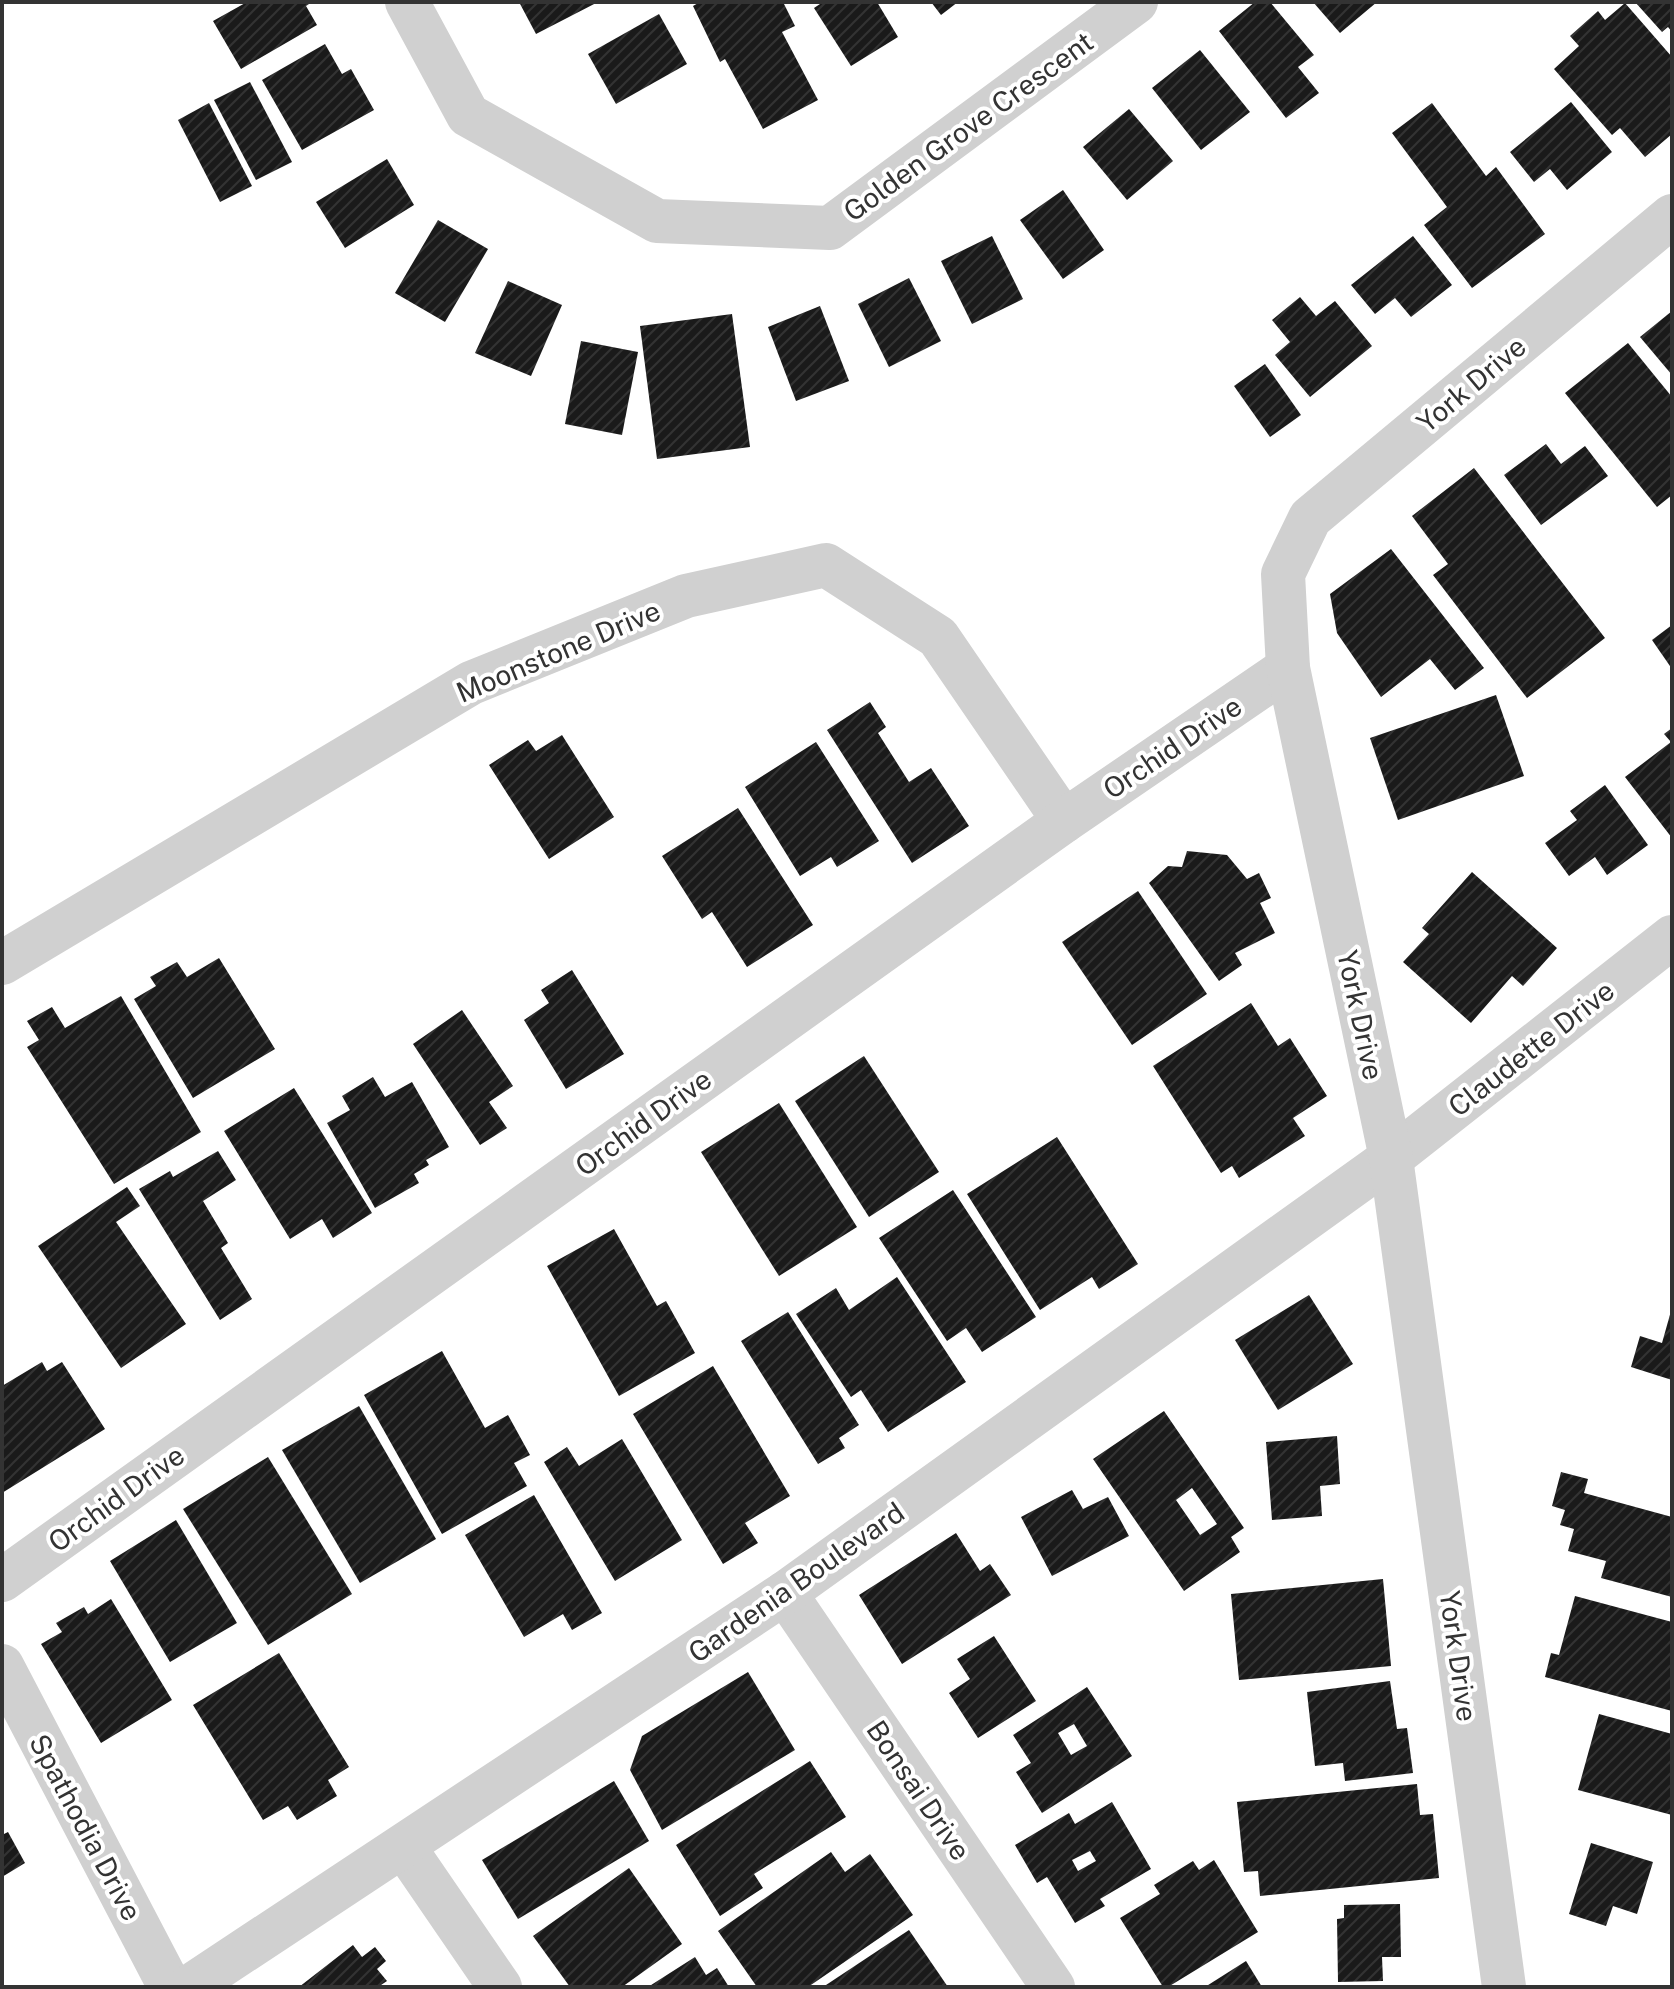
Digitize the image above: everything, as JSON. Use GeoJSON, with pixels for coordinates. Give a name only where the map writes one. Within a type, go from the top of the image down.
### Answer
{"type":"FeatureCollection","features":[{"type":"Feature","properties":{"kind":"street","name":"Golden Grove Crescent"},"geometry":{"type":"LineString","coordinates":[[407,2],[468,115],[657,221],[830,228],[1136,2]]}},
{"type":"Feature","properties":{"kind":"street","name":"York Drive"},"geometry":{"type":"LineString","coordinates":[[1504,1987],[1391,1158],[1288,668],[1283,574],[1310,518],[1672,216]]}},
{"type":"Feature","properties":{"kind":"street","name":"Moonstone Drive"},"geometry":{"type":"LineString","coordinates":[[2,963],[471,683],[686,596],[826,565],[938,637],[1064,821]]}},
{"type":"Feature","properties":{"kind":"street","name":"Orchid Drive"},"geometry":{"type":"LineString","coordinates":[[2,1580],[1064,821],[1288,668]]}},
{"type":"Feature","properties":{"kind":"street","name":"Claudette Drive"},"geometry":{"type":"LineString","coordinates":[[1391,1158],[1672,937]]}},
{"type":"Feature","properties":{"kind":"street","name":"Gardenia Boulevard"},"geometry":{"type":"LineString","coordinates":[[189,1987],[785,1593],[1391,1158]]}},
{"type":"Feature","properties":{"kind":"street","name":"Bonsai Drive"},"geometry":{"type":"LineString","coordinates":[[785,1593],[1053,1987]]}},
{"type":"Feature","properties":{"kind":"street","name":"Spathodia Drive"},"geometry":{"type":"LineString","coordinates":[[2,1666],[170,1987]]}},
{"type":"Feature","properties":{"kind":"street"},"geometry":{"type":"LineString","coordinates":[[404,1847],[500,1987]]}},
{"type":"Feature","properties":{"kind":"building"},"geometry":{"type":"Polygon","coordinates":[[[247,2],[312,2],[306,6],[317,25],[241,69],[213,21],[247,2]]]}},
{"type":"Feature","properties":{"kind":"building"},"geometry":{"type":"Polygon","coordinates":[[[519,2],[598,2],[536,34],[519,2]]]}},
{"type":"Feature","properties":{"kind":"building"},"geometry":{"type":"Polygon","coordinates":[[[700,2],[783,2],[795,26],[782,32],[818,100],[763,129],[725,59],[720,62],[693,6],[700,2]]]}},
{"type":"Feature","properties":{"kind":"building"},"geometry":{"type":"Polygon","coordinates":[[[823,2],[877,2],[898,37],[851,66],[814,8],[823,2]]]}},
{"type":"Feature","properties":{"kind":"building"},"geometry":{"type":"Polygon","coordinates":[[[931,2],[958,2],[941,15],[931,2]]]}},
{"type":"Feature","properties":{"kind":"building"},"geometry":{"type":"Polygon","coordinates":[[[1255,2],[1270,2],[1314,55],[1298,67],[1319,93],[1286,118],[1219,31],[1255,2]]]}},
{"type":"Feature","properties":{"kind":"building"},"geometry":{"type":"Polygon","coordinates":[[[1313,2],[1377,2],[1340,33],[1313,2]]]}},
{"type":"Feature","properties":{"kind":"building"},"geometry":{"type":"Polygon","coordinates":[[[1635,2],[1672,2],[1672,32],[1668,27],[1662,32],[1635,2]]]}},
{"type":"Feature","properties":{"kind":"building"},"geometry":{"type":"Polygon","coordinates":[[[1625,3],[1672,57],[1672,134],[1645,157],[1620,128],[1612,135],[1554,69],[1579,46],[1570,36],[1598,11],[1605,20],[1625,3]]]}},
{"type":"Feature","properties":{"kind":"building"},"geometry":{"type":"Polygon","coordinates":[[[659,14],[687,64],[616,104],[588,54],[659,14]]]}},
{"type":"Feature","properties":{"kind":"building"},"geometry":{"type":"Polygon","coordinates":[[[325,44],[342,74],[351,69],[374,110],[302,150],[262,80],[325,44]]]}},
{"type":"Feature","properties":{"kind":"building"},"geometry":{"type":"Polygon","coordinates":[[[1200,50],[1250,112],[1201,150],[1152,88],[1200,50]]]}},
{"type":"Feature","properties":{"kind":"building"},"geometry":{"type":"Polygon","coordinates":[[[250,82],[292,162],[256,180],[214,100],[250,82]]]}},
{"type":"Feature","properties":{"kind":"building"},"geometry":{"type":"Polygon","coordinates":[[[1571,102],[1612,152],[1567,190],[1550,169],[1534,182],[1510,152],[1571,102]]]}},
{"type":"Feature","properties":{"kind":"building"},"geometry":{"type":"Polygon","coordinates":[[[209,103],[252,186],[220,202],[178,120],[209,103]]]}},
{"type":"Feature","properties":{"kind":"building"},"geometry":{"type":"Polygon","coordinates":[[[1432,103],[1486,176],[1496,167],[1545,234],[1472,288],[1424,225],[1447,207],[1392,133],[1432,103]]]}},
{"type":"Feature","properties":{"kind":"building"},"geometry":{"type":"Polygon","coordinates":[[[1129,109],[1173,161],[1127,200],[1083,147],[1129,109]]]}},
{"type":"Feature","properties":{"kind":"building"},"geometry":{"type":"Polygon","coordinates":[[[387,159],[414,205],[345,248],[316,202],[387,159]]]}},
{"type":"Feature","properties":{"kind":"building"},"geometry":{"type":"Polygon","coordinates":[[[1063,190],[1104,250],[1063,279],[1020,220],[1063,190]]]}},
{"type":"Feature","properties":{"kind":"building"},"geometry":{"type":"Polygon","coordinates":[[[438,220],[488,249],[445,322],[395,293],[438,220]]]}},
{"type":"Feature","properties":{"kind":"building"},"geometry":{"type":"Polygon","coordinates":[[[992,236],[1023,299],[972,324],[941,261],[992,236]]]}},
{"type":"Feature","properties":{"kind":"building"},"geometry":{"type":"Polygon","coordinates":[[[1413,236],[1452,285],[1411,317],[1395,298],[1375,314],[1351,285],[1413,236]]]}},
{"type":"Feature","properties":{"kind":"building"},"geometry":{"type":"Polygon","coordinates":[[[909,278],[941,341],[889,367],[858,304],[909,278]]]}},
{"type":"Feature","properties":{"kind":"building"},"geometry":{"type":"Polygon","coordinates":[[[508,281],[562,305],[531,376],[475,353],[508,281]]]}},
{"type":"Feature","properties":{"kind":"building"},"geometry":{"type":"Polygon","coordinates":[[[1300,297],[1316,316],[1335,301],[1372,346],[1310,397],[1275,355],[1290,342],[1272,320],[1300,297]]]}},
{"type":"Feature","properties":{"kind":"building"},"geometry":{"type":"Polygon","coordinates":[[[820,306],[849,381],[796,401],[768,327],[820,306]]]}},
{"type":"Feature","properties":{"kind":"building"},"geometry":{"type":"Polygon","coordinates":[[[1672,311],[1672,375],[1640,337],[1672,311]]]}},
{"type":"Feature","properties":{"kind":"building"},"geometry":{"type":"Polygon","coordinates":[[[732,314],[750,447],[657,459],[640,326],[732,314]]]}},
{"type":"Feature","properties":{"kind":"building"},"geometry":{"type":"Polygon","coordinates":[[[581,341],[638,352],[622,435],[565,424],[581,341]]]}},
{"type":"Feature","properties":{"kind":"building"},"geometry":{"type":"Polygon","coordinates":[[[1628,343],[1672,397],[1672,495],[1657,507],[1565,393],[1628,343]]]}},
{"type":"Feature","properties":{"kind":"building"},"geometry":{"type":"Polygon","coordinates":[[[1265,364],[1301,415],[1270,437],[1234,386],[1265,364]]]}},
{"type":"Feature","properties":{"kind":"building"},"geometry":{"type":"Polygon","coordinates":[[[1546,444],[1561,464],[1585,446],[1608,476],[1541,525],[1504,475],[1546,444]]]}},
{"type":"Feature","properties":{"kind":"building"},"geometry":{"type":"Polygon","coordinates":[[[1474,468],[1605,638],[1527,698],[1433,575],[1448,564],[1412,516],[1474,468]]]}},
{"type":"Feature","properties":{"kind":"building"},"geometry":{"type":"Polygon","coordinates":[[[1391,549],[1484,668],[1455,690],[1430,659],[1381,697],[1337,633],[1330,594],[1391,549]]]}},
{"type":"Feature","properties":{"kind":"building"},"geometry":{"type":"Polygon","coordinates":[[[1672,625],[1672,669],[1652,640],[1672,625]]]}},
{"type":"Feature","properties":{"kind":"building"},"geometry":{"type":"Polygon","coordinates":[[[1496,695],[1524,776],[1398,820],[1370,738],[1496,695]]]}},
{"type":"Feature","properties":{"kind":"building"},"geometry":{"type":"Polygon","coordinates":[[[870,702],[886,727],[878,733],[909,782],[931,768],[969,826],[912,863],[827,730],[870,702]]]}},
{"type":"Feature","properties":{"kind":"building"},"geometry":{"type":"Polygon","coordinates":[[[1672,728],[1672,838],[1625,777],[1671,742],[1664,734],[1672,728]]]}},
{"type":"Feature","properties":{"kind":"building"},"geometry":{"type":"Polygon","coordinates":[[[562,735],[614,817],[549,859],[489,765],[528,740],[536,751],[562,735]]]}},
{"type":"Feature","properties":{"kind":"building"},"geometry":{"type":"Polygon","coordinates":[[[816,742],[879,841],[837,867],[831,857],[800,876],[745,787],[816,742]]]}},
{"type":"Feature","properties":{"kind":"building"},"geometry":{"type":"Polygon","coordinates":[[[1605,785],[1648,845],[1607,875],[1595,857],[1569,876],[1545,843],[1577,820],[1570,811],[1605,785]]]}},
{"type":"Feature","properties":{"kind":"building"},"geometry":{"type":"Polygon","coordinates":[[[738,808],[813,925],[747,967],[712,912],[702,919],[662,856],[738,808]]]}},
{"type":"Feature","properties":{"kind":"building"},"geometry":{"type":"Polygon","coordinates":[[[1187,851],[1227,855],[1247,879],[1259,873],[1271,898],[1260,903],[1275,933],[1235,953],[1242,965],[1219,981],[1149,883],[1168,866],[1182,867],[1187,851]]]}},
{"type":"Feature","properties":{"kind":"building"},"geometry":{"type":"Polygon","coordinates":[[[1472,872],[1557,948],[1523,986],[1512,976],[1471,1023],[1403,962],[1429,934],[1422,928],[1472,872]]]}},
{"type":"Feature","properties":{"kind":"building"},"geometry":{"type":"Polygon","coordinates":[[[1138,891],[1207,994],[1132,1045],[1062,942],[1138,891]]]}},
{"type":"Feature","properties":{"kind":"building"},"geometry":{"type":"Polygon","coordinates":[[[219,958],[275,1049],[193,1098],[134,999],[156,986],[150,977],[177,962],[187,977],[219,958]]]}},
{"type":"Feature","properties":{"kind":"building"},"geometry":{"type":"Polygon","coordinates":[[[572,970],[624,1054],[566,1089],[524,1020],[549,1003],[541,990],[572,970]]]}},
{"type":"Feature","properties":{"kind":"building"},"geometry":{"type":"Polygon","coordinates":[[[121,996],[201,1132],[114,1184],[27,1047],[39,1040],[27,1021],[52,1007],[65,1028],[121,996]]]}},
{"type":"Feature","properties":{"kind":"building"},"geometry":{"type":"Polygon","coordinates":[[[1251,1003],[1278,1046],[1290,1038],[1327,1096],[1293,1118],[1305,1136],[1239,1178],[1232,1166],[1221,1173],[1153,1066],[1251,1003]]]}},
{"type":"Feature","properties":{"kind":"building"},"geometry":{"type":"Polygon","coordinates":[[[462,1010],[513,1086],[489,1102],[507,1128],[480,1145],[413,1044],[462,1010]]]}},
{"type":"Feature","properties":{"kind":"building"},"geometry":{"type":"Polygon","coordinates":[[[864,1056],[939,1172],[869,1217],[795,1101],[864,1056]]]}},
{"type":"Feature","properties":{"kind":"building"},"geometry":{"type":"Polygon","coordinates":[[[373,1077],[385,1097],[412,1082],[449,1147],[426,1160],[429,1165],[414,1174],[419,1183],[375,1208],[327,1123],[350,1110],[342,1096],[373,1077]]]}},
{"type":"Feature","properties":{"kind":"building"},"geometry":{"type":"Polygon","coordinates":[[[294,1088],[372,1213],[333,1238],[322,1219],[290,1239],[224,1131],[294,1088]]]}},
{"type":"Feature","properties":{"kind":"building"},"geometry":{"type":"Polygon","coordinates":[[[779,1103],[857,1227],[779,1276],[701,1152],[779,1103]]]}},
{"type":"Feature","properties":{"kind":"building"},"geometry":{"type":"Polygon","coordinates":[[[1057,1137],[1138,1264],[1099,1289],[1092,1277],[1040,1310],[967,1194],[1057,1137]]]}},
{"type":"Feature","properties":{"kind":"building"},"geometry":{"type":"Polygon","coordinates":[[[218,1151],[236,1180],[203,1201],[228,1243],[221,1248],[252,1299],[220,1320],[139,1189],[170,1171],[173,1177],[218,1151]]]}},
{"type":"Feature","properties":{"kind":"building"},"geometry":{"type":"Polygon","coordinates":[[[127,1187],[140,1206],[116,1222],[186,1324],[121,1368],[38,1246],[127,1187]]]}},
{"type":"Feature","properties":{"kind":"building"},"geometry":{"type":"Polygon","coordinates":[[[953,1190],[1036,1317],[982,1352],[966,1328],[947,1341],[879,1238],[953,1190]]]}},
{"type":"Feature","properties":{"kind":"building"},"geometry":{"type":"Polygon","coordinates":[[[614,1229],[657,1306],[666,1301],[695,1353],[619,1396],[547,1266],[614,1229]]]}},
{"type":"Feature","properties":{"kind":"building"},"geometry":{"type":"Polygon","coordinates":[[[897,1277],[966,1382],[888,1432],[861,1390],[851,1397],[796,1314],[836,1288],[849,1310],[897,1277]]]}},
{"type":"Feature","properties":{"kind":"building"},"geometry":{"type":"Polygon","coordinates":[[[1309,1295],[1353,1364],[1278,1410],[1235,1340],[1309,1295]]]}},
{"type":"Feature","properties":{"kind":"building"},"geometry":{"type":"Polygon","coordinates":[[[1671,1311],[1672,1380],[1631,1367],[1640,1336],[1662,1343],[1671,1311]]]}},
{"type":"Feature","properties":{"kind":"building"},"geometry":{"type":"Polygon","coordinates":[[[788,1312],[859,1425],[839,1438],[845,1448],[818,1464],[741,1341],[788,1312]]]}},
{"type":"Feature","properties":{"kind":"building"},"geometry":{"type":"Polygon","coordinates":[[[442,1351],[485,1428],[508,1415],[530,1455],[514,1463],[527,1486],[442,1534],[364,1395],[442,1351]]]}},
{"type":"Feature","properties":{"kind":"building"},"geometry":{"type":"Polygon","coordinates":[[[42,1362],[47,1371],[62,1362],[105,1429],[2,1493],[2,1386],[42,1362]]]}},
{"type":"Feature","properties":{"kind":"building"},"geometry":{"type":"Polygon","coordinates":[[[713,1366],[790,1496],[745,1523],[758,1543],[723,1564],[633,1414],[713,1366]]]}},
{"type":"Feature","properties":{"kind":"building"},"geometry":{"type":"Polygon","coordinates":[[[359,1406],[436,1539],[360,1583],[282,1450],[359,1406]]]}},
{"type":"Feature","properties":{"kind":"building"},"geometry":{"type":"Polygon","coordinates":[[[1164,1411],[1244,1528],[1231,1537],[1240,1552],[1184,1591],[1093,1459],[1164,1411]],[[1192,1488],[1176,1500],[1200,1535],[1217,1524],[1192,1488]]]}},
{"type":"Feature","properties":{"kind":"building"},"geometry":{"type":"Polygon","coordinates":[[[1337,1436],[1340,1484],[1320,1486],[1322,1516],[1272,1520],[1266,1442],[1337,1436]]]}},
{"type":"Feature","properties":{"kind":"building"},"geometry":{"type":"Polygon","coordinates":[[[622,1439],[682,1540],[615,1581],[544,1462],[567,1447],[579,1466],[622,1439]]]}},
{"type":"Feature","properties":{"kind":"building"},"geometry":{"type":"Polygon","coordinates":[[[268,1457],[352,1594],[268,1645],[183,1509],[268,1457]]]}},
{"type":"Feature","properties":{"kind":"building"},"geometry":{"type":"Polygon","coordinates":[[[1561,1472],[1588,1479],[1584,1493],[1672,1517],[1672,1597],[1601,1578],[1606,1561],[1568,1551],[1574,1529],[1560,1525],[1565,1510],[1552,1506],[1561,1472]]]}},
{"type":"Feature","properties":{"kind":"building"},"geometry":{"type":"Polygon","coordinates":[[[1072,1490],[1083,1509],[1108,1497],[1129,1536],[1052,1576],[1021,1517],[1072,1490]]]}},
{"type":"Feature","properties":{"kind":"building"},"geometry":{"type":"Polygon","coordinates":[[[534,1495],[602,1613],[572,1630],[563,1614],[524,1637],[465,1535],[534,1495]]]}},
{"type":"Feature","properties":{"kind":"building"},"geometry":{"type":"Polygon","coordinates":[[[176,1520],[237,1623],[170,1662],[110,1561],[176,1520]]]}},
{"type":"Feature","properties":{"kind":"building"},"geometry":{"type":"Polygon","coordinates":[[[956,1533],[980,1571],[990,1564],[1011,1595],[902,1664],[859,1595],[956,1533]]]}},
{"type":"Feature","properties":{"kind":"building"},"geometry":{"type":"Polygon","coordinates":[[[1383,1579],[1391,1666],[1239,1680],[1231,1594],[1383,1579]]]}},
{"type":"Feature","properties":{"kind":"building"},"geometry":{"type":"Polygon","coordinates":[[[1575,1596],[1672,1622],[1672,1711],[1545,1677],[1551,1653],[1559,1655],[1575,1596]]]}},
{"type":"Feature","properties":{"kind":"building"},"geometry":{"type":"Polygon","coordinates":[[[111,1599],[172,1700],[101,1743],[41,1644],[62,1632],[56,1623],[84,1607],[88,1614],[111,1599]]]}},
{"type":"Feature","properties":{"kind":"building"},"geometry":{"type":"Polygon","coordinates":[[[994,1636],[1036,1701],[978,1738],[949,1693],[970,1679],[957,1659],[994,1636]]]}},
{"type":"Feature","properties":{"kind":"building"},"geometry":{"type":"Polygon","coordinates":[[[279,1653],[349,1767],[328,1780],[337,1796],[297,1820],[288,1806],[263,1820],[193,1705],[279,1653]]]}},
{"type":"Feature","properties":{"kind":"building"},"geometry":{"type":"Polygon","coordinates":[[[748,1672],[795,1750],[662,1830],[630,1770],[642,1736],[748,1672]]]}},
{"type":"Feature","properties":{"kind":"building"},"geometry":{"type":"Polygon","coordinates":[[[1390,1681],[1397,1729],[1407,1728],[1413,1773],[1345,1781],[1343,1763],[1315,1766],[1307,1692],[1390,1681]]]}},
{"type":"Feature","properties":{"kind":"building"},"geometry":{"type":"Polygon","coordinates":[[[1087,1687],[1132,1756],[1042,1813],[1016,1772],[1031,1763],[1013,1735],[1087,1687]],[[1074,1724],[1058,1733],[1071,1755],[1087,1746],[1074,1724]]]}},
{"type":"Feature","properties":{"kind":"building"},"geometry":{"type":"Polygon","coordinates":[[[1599,1714],[1672,1734],[1672,1815],[1578,1790],[1599,1714]]]}},
{"type":"Feature","properties":{"kind":"building"},"geometry":{"type":"Polygon","coordinates":[[[810,1761],[846,1817],[754,1874],[763,1888],[720,1916],[676,1845],[810,1761]]]}},
{"type":"Feature","properties":{"kind":"building"},"geometry":{"type":"Polygon","coordinates":[[[614,1781],[649,1841],[518,1919],[482,1860],[614,1781]]]}},
{"type":"Feature","properties":{"kind":"building"},"geometry":{"type":"Polygon","coordinates":[[[1417,1784],[1420,1815],[1433,1814],[1439,1878],[1260,1896],[1258,1871],[1244,1872],[1237,1802],[1417,1784]]]}},
{"type":"Feature","properties":{"kind":"building"},"geometry":{"type":"Polygon","coordinates":[[[1112,1802],[1151,1869],[1100,1899],[1105,1906],[1075,1923],[1047,1877],[1037,1883],[1015,1845],[1069,1813],[1075,1824],[1112,1802]],[[1090,1851],[1072,1860],[1078,1871],[1096,1861],[1090,1851]]]}},
{"type":"Feature","properties":{"kind":"building"},"geometry":{"type":"Polygon","coordinates":[[[8,1832],[25,1863],[2,1877],[2,1835],[8,1832]]]}},
{"type":"Feature","properties":{"kind":"building"},"geometry":{"type":"Polygon","coordinates":[[[1591,1843],[1653,1862],[1637,1914],[1613,1906],[1606,1926],[1569,1914],[1591,1843]]]}},
{"type":"Feature","properties":{"kind":"building"},"geometry":{"type":"Polygon","coordinates":[[[831,1852],[845,1872],[870,1854],[913,1915],[808,1987],[757,1987],[718,1931],[831,1852]]]}},
{"type":"Feature","properties":{"kind":"building"},"geometry":{"type":"Polygon","coordinates":[[[1214,1860],[1258,1932],[1168,1987],[1163,1987],[1120,1918],[1160,1894],[1154,1885],[1193,1861],[1199,1870],[1214,1860]]]}},
{"type":"Feature","properties":{"kind":"building"},"geometry":{"type":"Polygon","coordinates":[[[629,1868],[682,1944],[622,1987],[570,1987],[533,1936],[629,1868]]]}},
{"type":"Feature","properties":{"kind":"building"},"geometry":{"type":"Polygon","coordinates":[[[1400,1904],[1401,1957],[1382,1957],[1383,1981],[1338,1982],[1337,1919],[1344,1918],[1344,1905],[1400,1904]]]}},
{"type":"Feature","properties":{"kind":"building"},"geometry":{"type":"Polygon","coordinates":[[[909,1930],[948,1987],[823,1987],[909,1930]]]}},
{"type":"Feature","properties":{"kind":"building"},"geometry":{"type":"Polygon","coordinates":[[[353,1945],[362,1957],[375,1947],[386,1961],[377,1969],[387,1981],[378,1987],[299,1987],[353,1945]]]}},
{"type":"Feature","properties":{"kind":"building"},"geometry":{"type":"Polygon","coordinates":[[[695,1957],[706,1975],[717,1968],[729,1987],[648,1987],[695,1957]]]}},
{"type":"Feature","properties":{"kind":"building"},"geometry":{"type":"Polygon","coordinates":[[[1246,1961],[1262,1987],[1205,1987],[1246,1961]]]}}]}
